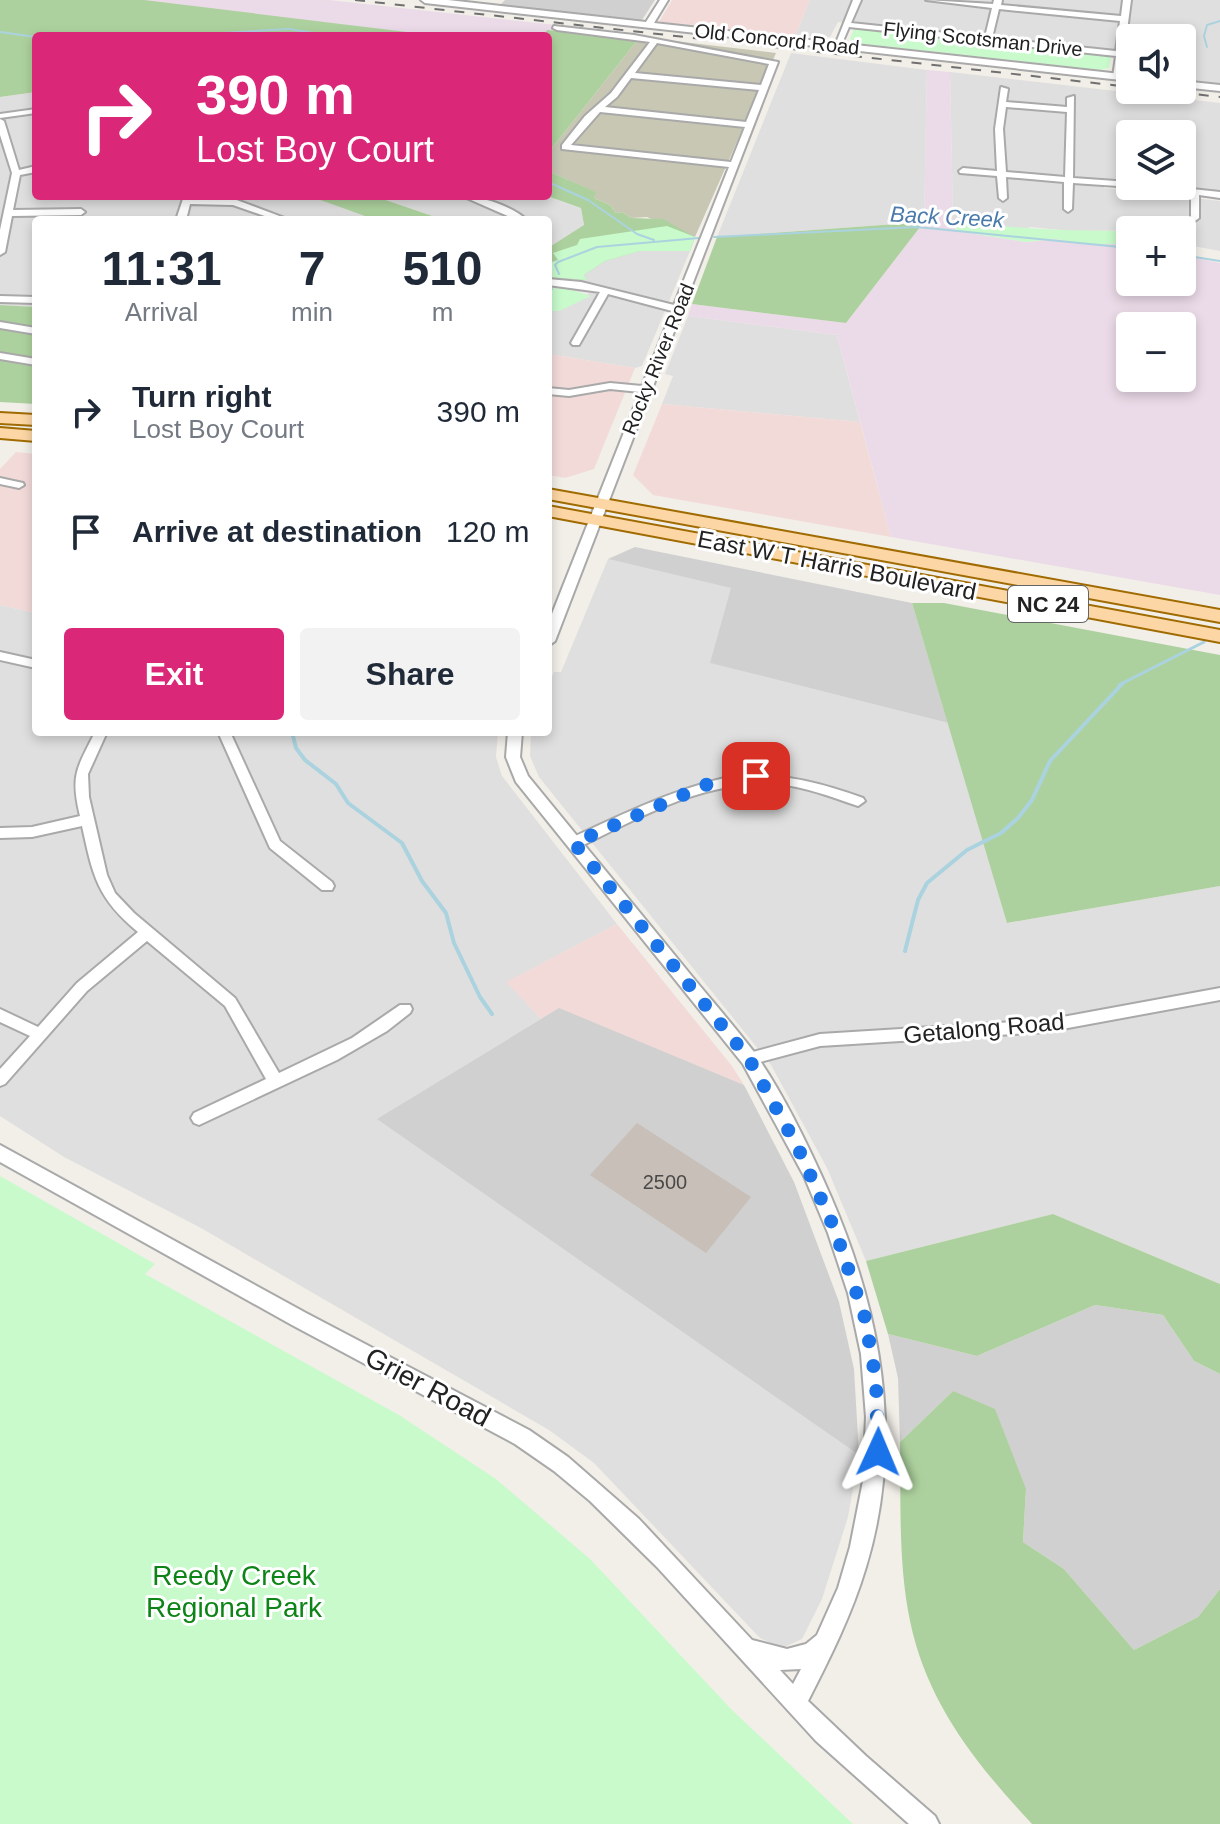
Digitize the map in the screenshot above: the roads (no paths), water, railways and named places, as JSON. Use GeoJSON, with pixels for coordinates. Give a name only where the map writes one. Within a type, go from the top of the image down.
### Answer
{"type":"FeatureCollection","features":[{"type":"Feature","properties":{"kind":"main road"},"geometry":{"type":"LineString","coordinates":[[0,418],[32,420]]}},
{"type":"Feature","properties":{"kind":"main road"},"geometry":{"type":"LineString","coordinates":[[0,433],[32,436]]}},
{"type":"Feature","properties":{"kind":"main road","name":"East W T Harris Boulevard"},"geometry":{"type":"LineString","coordinates":[[552,495],[599,512],[1220,636]]}},
{"type":"Feature","properties":{"kind":"main road","name":"East W T Harris Boulevard"},"geometry":{"type":"LineString","coordinates":[[552,511],[599,512],[1220,616]]}},
{"type":"Feature","properties":{"kind":"main road"},"geometry":{"type":"LineString","coordinates":[[1081,610],[1085,604],[1099,603],[1220,624]]}},
{"type":"Feature","properties":{"kind":"street","name":"Old Concord Road"},"geometry":{"type":"LineString","coordinates":[[425,0],[1116,77]]}},
{"type":"Feature","properties":{"kind":"street"},"geometry":{"type":"LineString","coordinates":[[648,25],[664,0]]}},
{"type":"Feature","properties":{"kind":"street"},"geometry":{"type":"LineString","coordinates":[[837,46],[857,0]]}},
{"type":"Feature","properties":{"kind":"street"},"geometry":{"type":"LineString","coordinates":[[930,0],[997,3],[1124,19]]}},
{"type":"Feature","properties":{"kind":"street"},"geometry":{"type":"LineString","coordinates":[[1123,24],[1127,0]]}},
{"type":"Feature","properties":{"kind":"street"},"geometry":{"type":"LineString","coordinates":[[988,40],[997,3]]}},
{"type":"Feature","properties":{"kind":"street","name":"Flying Scotsman Drive"},"geometry":{"type":"LineString","coordinates":[[847,25],[1116,54]]}},
{"type":"Feature","properties":{"kind":"street"},"geometry":{"type":"LineString","coordinates":[[557,28],[634,37],[653,43],[774,62],[766,83],[630,75]]}},
{"type":"Feature","properties":{"kind":"street"},"geometry":{"type":"LineString","coordinates":[[653,43],[614,95],[565,147],[735,165]]}},
{"type":"Feature","properties":{"kind":"street","name":"Rocky River Road"},"geometry":{"type":"LineString","coordinates":[[552,631],[766,83]]}},
{"type":"Feature","properties":{"kind":"street"},"geometry":{"type":"LineString","coordinates":[[1196,85],[1220,88]]}},
{"type":"Feature","properties":{"kind":"street"},"geometry":{"type":"LineString","coordinates":[[1003,198],[999,129],[1004,89]]}},
{"type":"Feature","properties":{"kind":"street"},"geometry":{"type":"LineString","coordinates":[[1068,209],[1071,98]]}},
{"type":"Feature","properties":{"kind":"street"},"geometry":{"type":"LineString","coordinates":[[1002,104],[1071,110]]}},
{"type":"Feature","properties":{"kind":"street"},"geometry":{"type":"LineString","coordinates":[[598,109],[750,125]]}},
{"type":"Feature","properties":{"kind":"street"},"geometry":{"type":"LineString","coordinates":[[0,252],[16,173],[0,118],[32,112]]}},
{"type":"Feature","properties":{"kind":"street"},"geometry":{"type":"LineString","coordinates":[[16,173],[32,170]]}},
{"type":"Feature","properties":{"kind":"street"},"geometry":{"type":"LineString","coordinates":[[963,171],[1116,184]]}},
{"type":"Feature","properties":{"kind":"street"},"geometry":{"type":"LineString","coordinates":[[1196,192],[1220,195]]}},
{"type":"Feature","properties":{"kind":"street"},"geometry":{"type":"LineString","coordinates":[[210,200],[234,202],[274,216]]}},
{"type":"Feature","properties":{"kind":"street"},"geometry":{"type":"LineString","coordinates":[[477,200],[517,216]]}},
{"type":"Feature","properties":{"kind":"street"},"geometry":{"type":"LineString","coordinates":[[10,213],[81,212]]}},
{"type":"Feature","properties":{"kind":"street"},"geometry":{"type":"LineString","coordinates":[[552,282],[579,284],[645,304],[679,309]]}},
{"type":"Feature","properties":{"kind":"street"},"geometry":{"type":"LineString","coordinates":[[576,343],[605,291]]}},
{"type":"Feature","properties":{"kind":"street"},"geometry":{"type":"LineString","coordinates":[[0,299],[32,300]]}},
{"type":"Feature","properties":{"kind":"street"},"geometry":{"type":"LineString","coordinates":[[0,325],[32,330]]}},
{"type":"Feature","properties":{"kind":"street"},"geometry":{"type":"LineString","coordinates":[[0,356],[32,361]]}},
{"type":"Feature","properties":{"kind":"street"},"geometry":{"type":"LineString","coordinates":[[552,391],[569,393],[610,386],[647,390]]}},
{"type":"Feature","properties":{"kind":"street"},"geometry":{"type":"LineString","coordinates":[[0,481],[19,485]]}},
{"type":"Feature","properties":{"kind":"street"},"geometry":{"type":"LineString","coordinates":[[0,656],[32,663]]}},
{"type":"Feature","properties":{"kind":"street"},"geometry":{"type":"LineString","coordinates":[[99,736],[81,774],[85,820],[100,875],[110,896],[230,1002],[275,1081]]}},
{"type":"Feature","properties":{"kind":"street"},"geometry":{"type":"LineString","coordinates":[[226,736],[275,844],[327,886]]}},
{"type":"Feature","properties":{"kind":"street"},"geometry":{"type":"LineString","coordinates":[[515,736],[513,757],[521,778],[749,1059],[798,1148],[835,1230],[857,1291],[874,1363],[879,1407],[878,1452],[872,1502],[857,1561],[829,1637],[795,1703],[927,1824]]}},
{"type":"Feature","properties":{"kind":"street"},"geometry":{"type":"LineString","coordinates":[[574,843],[693,790],[739,778],[772,777],[805,781],[858,801]]}},
{"type":"Feature","properties":{"kind":"street"},"geometry":{"type":"LineString","coordinates":[[0,833],[32,832],[85,820]]}},
{"type":"Feature","properties":{"kind":"street"},"geometry":{"type":"LineString","coordinates":[[0,1080],[82,987],[148,932]]}},
{"type":"Feature","properties":{"kind":"street","name":"Getalong Road"},"geometry":{"type":"LineString","coordinates":[[749,1059],[812,1041],[1046,1026],[1220,994]]}},
{"type":"Feature","properties":{"kind":"street"},"geometry":{"type":"LineString","coordinates":[[199,1118],[382,1028],[405,1009]]}},
{"type":"Feature","properties":{"kind":"street"},"geometry":{"type":"LineString","coordinates":[[0,1015],[41,1035]]}},
{"type":"Feature","properties":{"kind":"street","name":"Grier Road"},"geometry":{"type":"LineString","coordinates":[[0,1153],[119,1221],[522,1437],[557,1459],[605,1499],[795,1703]]}},
{"type":"Feature","properties":{"kind":"street"},"geometry":{"type":"LineString","coordinates":[[746,1649],[777,1661],[798,1660],[811,1655],[829,1637]]}},
{"type":"Feature","properties":{"kind":"waterway"},"geometry":{"type":"LineString","coordinates":[[1207,47],[1204,36],[1207,25],[1220,21]]}},
{"type":"Feature","properties":{"kind":"waterway"},"geometry":{"type":"LineString","coordinates":[[239,32],[289,29],[307,32]]}},
{"type":"Feature","properties":{"kind":"waterway"},"geometry":{"type":"LineString","coordinates":[[0,32],[32,36]]}},
{"type":"Feature","properties":{"kind":"waterway"},"geometry":{"type":"LineString","coordinates":[[552,184],[588,200],[637,234],[654,240]]}},
{"type":"Feature","properties":{"kind":"waterway","name":"Back Creek"},"geometry":{"type":"LineString","coordinates":[[714,237],[917,227],[1116,247]]}},
{"type":"Feature","properties":{"kind":"waterway","name":"Back Creek"},"geometry":{"type":"LineString","coordinates":[[559,274],[555,265],[558,262],[597,247],[699,238]]}},
{"type":"Feature","properties":{"kind":"waterway","name":"Back Creek"},"geometry":{"type":"LineString","coordinates":[[1196,257],[1220,261]]}},
{"type":"Feature","properties":{"kind":"waterway"},"geometry":{"type":"LineString","coordinates":[[1119,685],[1204,642]]}},
{"type":"Feature","properties":{"kind":"waterway"},"geometry":{"type":"LineString","coordinates":[[905,951],[918,900],[927,883],[967,850],[1001,833],[1018,818],[1032,800],[1050,761],[1123,683]]}},
{"type":"Feature","properties":{"kind":"waterway"},"geometry":{"type":"LineString","coordinates":[[293,736],[296,748],[305,760],[336,784],[348,803],[402,843],[422,881],[446,913],[454,943],[480,997],[492,1014]]}},
{"type":"Feature","properties":{"kind":"railway"},"geometry":{"type":"LineString","coordinates":[[355,0],[1116,85]]}},
{"type":"Feature","properties":{"kind":"railway"},"geometry":{"type":"LineString","coordinates":[[1196,94],[1220,97]]}},
{"type":"Feature","properties":{"kind":"park label","name":"Reedy Creek Regional Park"},"geometry":{"type":"Point","coordinates":[234,1591]}}]}
